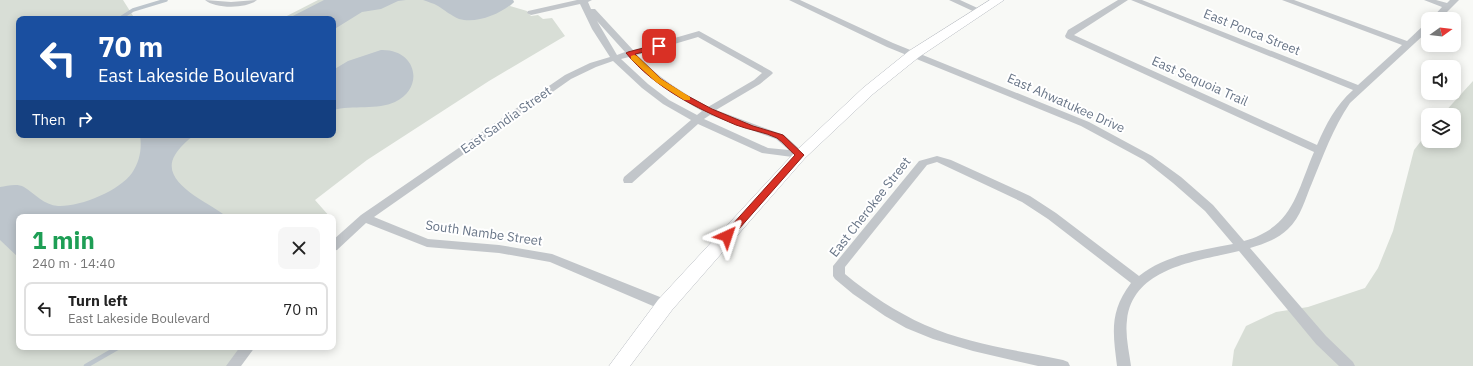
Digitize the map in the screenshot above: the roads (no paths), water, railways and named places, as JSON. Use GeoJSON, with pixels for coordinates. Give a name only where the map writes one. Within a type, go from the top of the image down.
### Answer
{"type":"FeatureCollection","features":[{"type":"Feature","properties":{"kind":"main road"},"geometry":{"type":"LineString","coordinates":[[619,366],[665,305],[800,155],[868,91],[914,54],[998,0]]}},
{"type":"Feature","properties":{"kind":"street"},"geometry":{"type":"LineString","coordinates":[[209,0],[228,5],[241,5],[253,0]]}},
{"type":"Feature","properties":{"kind":"street"},"geometry":{"type":"LineString","coordinates":[[531,13],[584,0]]}},
{"type":"Feature","properties":{"kind":"street"},"geometry":{"type":"LineString","coordinates":[[584,0],[630,53],[659,80],[682,96],[703,115],[766,151],[800,155]]}},
{"type":"Feature","properties":{"kind":"street"},"geometry":{"type":"LineString","coordinates":[[584,0],[596,28],[615,58],[645,86],[666,102],[703,115],[750,127],[780,137],[800,155]]}},
{"type":"Feature","properties":{"kind":"street","name":"East Ahwatukee Drive"},"geometry":{"type":"LineString","coordinates":[[793,0],[884,42],[1085,124],[1148,158],[1177,180],[1209,208],[1321,340],[1348,366]]}},
{"type":"Feature","properties":{"kind":"street"},"geometry":{"type":"LineString","coordinates":[[953,0],[980,11]]}},
{"type":"Feature","properties":{"kind":"street","name":"East Sequoia Trail"},"geometry":{"type":"LineString","coordinates":[[1124,0],[1071,32],[1069,36],[1320,150]]}},
{"type":"Feature","properties":{"kind":"street","name":"East Ponca Street"},"geometry":{"type":"LineString","coordinates":[[1135,0],[1359,89]]}},
{"type":"Feature","properties":{"kind":"street"},"geometry":{"type":"LineString","coordinates":[[1286,0],[1408,44]]}},
{"type":"Feature","properties":{"kind":"street"},"geometry":{"type":"LineString","coordinates":[[1428,0],[1448,7]]}},
{"type":"Feature","properties":{"kind":"street"},"geometry":{"type":"LineString","coordinates":[[1443,12],[1455,0]]}},
{"type":"Feature","properties":{"kind":"street"},"geometry":{"type":"LineString","coordinates":[[1124,366],[1120,336],[1121,312],[1127,298],[1138,282],[1158,270],[1179,261],[1265,240],[1284,227],[1295,210],[1336,115],[1346,101],[1421,32]]}},
{"type":"Feature","properties":{"kind":"street","name":"East Sandia Street"},"geometry":{"type":"LineString","coordinates":[[336,244],[365,218],[568,77],[593,65],[699,34],[768,73],[762,80],[720,103],[703,115]]}},
{"type":"Feature","properties":{"kind":"street"},"geometry":{"type":"LineString","coordinates":[[628,180],[703,115]]}},
{"type":"Feature","properties":{"kind":"street","name":"East Cherokee Street"},"geometry":{"type":"LineString","coordinates":[[1063,366],[958,341],[921,329],[848,284],[839,276],[839,266],[923,163],[937,159],[948,162],[1026,199],[1052,216],[1138,282]]}},
{"type":"Feature","properties":{"kind":"street","name":"South Nambe Street"},"geometry":{"type":"LineString","coordinates":[[365,218],[427,243],[499,249],[552,258],[665,305]]}},
{"type":"Feature","properties":{"kind":"street"},"geometry":{"type":"LineString","coordinates":[[233,366],[246,350]]}},
{"type":"Feature","properties":{"kind":"waterway"},"geometry":{"type":"LineString","coordinates":[[124,16],[133,10],[166,0]]}},
{"type":"Feature","properties":{"kind":"waterway"},"geometry":{"type":"LineString","coordinates":[[86,366],[114,350]]}}]}
